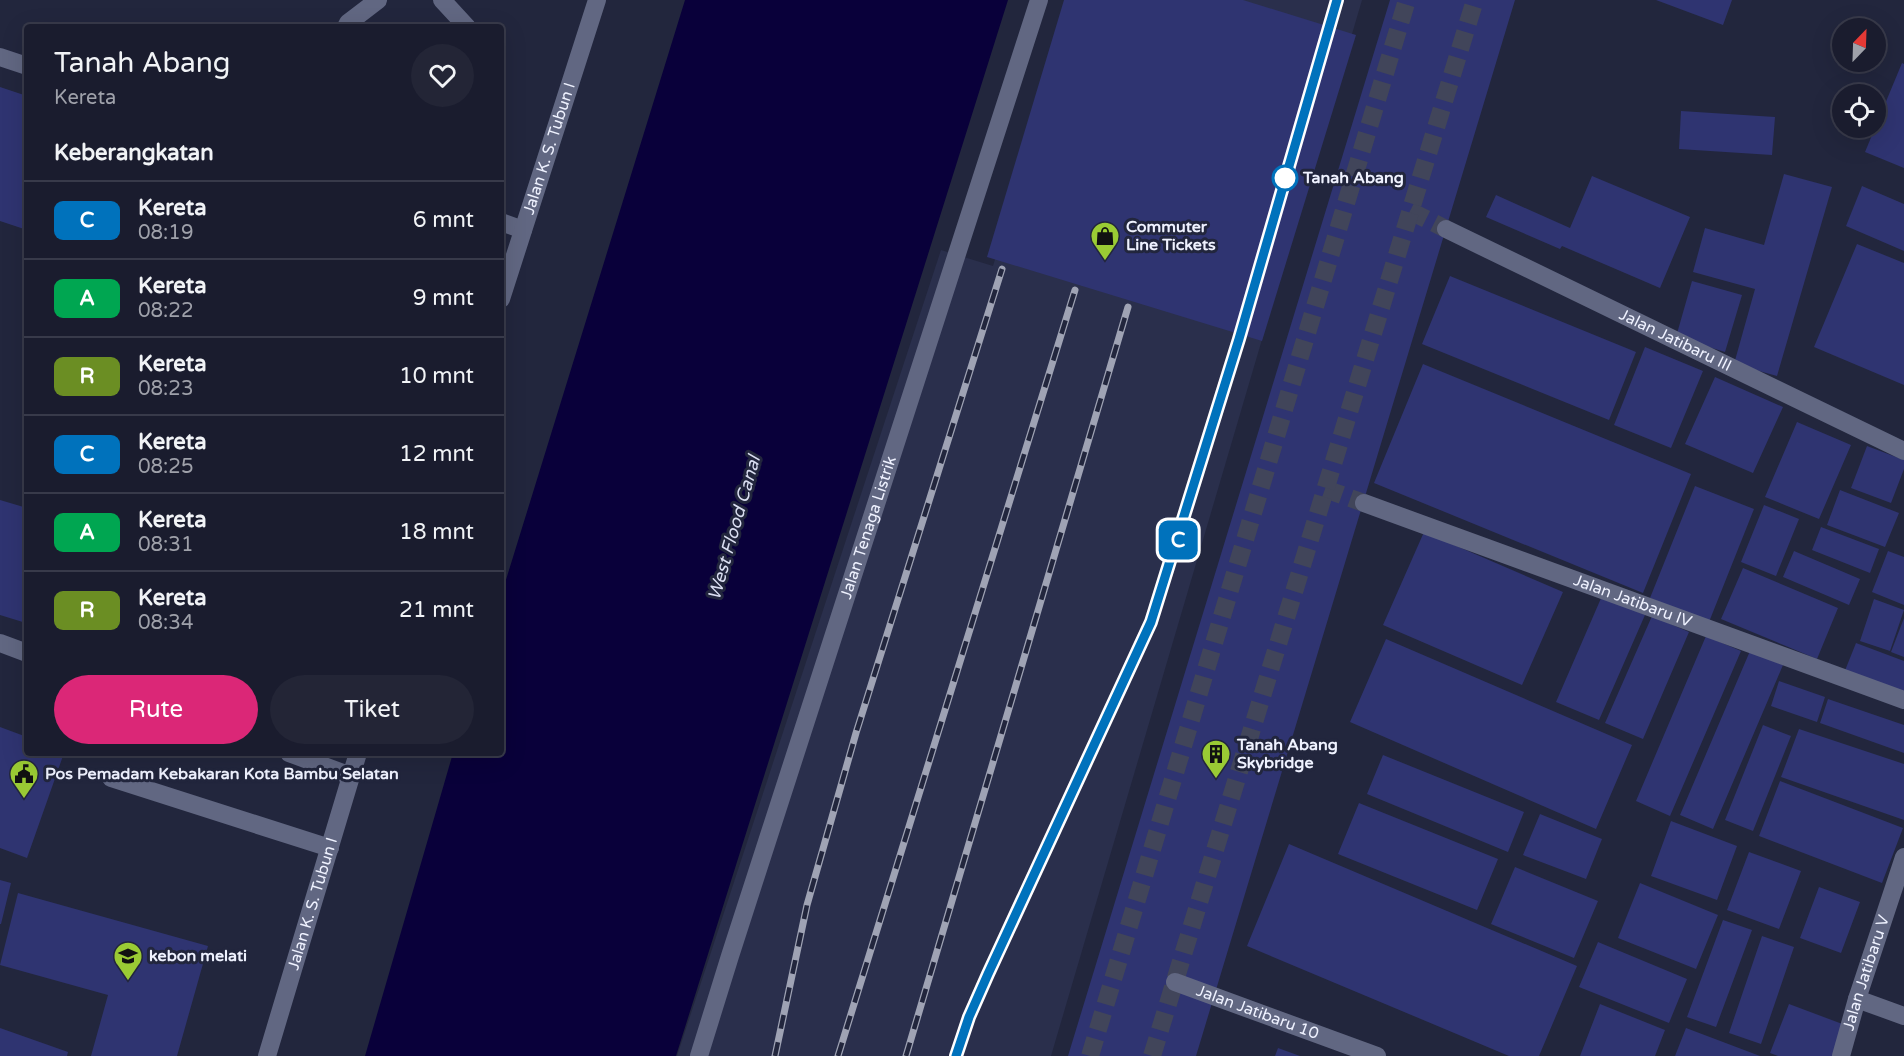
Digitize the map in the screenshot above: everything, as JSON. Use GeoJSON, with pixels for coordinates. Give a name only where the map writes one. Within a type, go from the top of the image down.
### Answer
{"type":"FeatureCollection","features":[{"type":"Feature","properties":{"kind":"street"},"geometry":{"type":"LineString","coordinates":[[348,24],[378,0]]}},
{"type":"Feature","properties":{"kind":"street"},"geometry":{"type":"LineString","coordinates":[[442,0],[464,24]]}},
{"type":"Feature","properties":{"kind":"street","name":"Jalan K. S. Tubun I"},"geometry":{"type":"LineString","coordinates":[[504,290],[597,0]]}},
{"type":"Feature","properties":{"kind":"street","name":"Jalan Tenaga Listrik"},"geometry":{"type":"LineString","coordinates":[[699,1056],[1039,0]]}},
{"type":"Feature","properties":{"kind":"street"},"geometry":{"type":"LineString","coordinates":[[0,57],[24,65]]}},
{"type":"Feature","properties":{"kind":"street"},"geometry":{"type":"LineString","coordinates":[[504,223],[523,230]]}},
{"type":"Feature","properties":{"kind":"street","name":"Jalan Jatibaru III"},"geometry":{"type":"LineString","coordinates":[[1446,229],[1904,451]]}},
{"type":"Feature","properties":{"kind":"street","name":"Jalan Jatibaru IV"},"geometry":{"type":"LineString","coordinates":[[1364,503],[1904,700]]}},
{"type":"Feature","properties":{"kind":"street"},"geometry":{"type":"LineString","coordinates":[[0,643],[24,652]]}},
{"type":"Feature","properties":{"kind":"street"},"geometry":{"type":"LineString","coordinates":[[298,756],[351,776]]}},
{"type":"Feature","properties":{"kind":"street","name":"Jalan K. S. Tubun I"},"geometry":{"type":"LineString","coordinates":[[267,1056],[357,756]]}},
{"type":"Feature","properties":{"kind":"street"},"geometry":{"type":"LineString","coordinates":[[111,778],[330,848]]}},
{"type":"Feature","properties":{"kind":"street","name":"Jalan Jatibaru V"},"geometry":{"type":"LineString","coordinates":[[1841,1056],[1857,999],[1904,857]]}},
{"type":"Feature","properties":{"kind":"street","name":"Jalan Jatibaru 10"},"geometry":{"type":"LineString","coordinates":[[1175,982],[1377,1056]]}},
{"type":"Feature","properties":{"kind":"street"},"geometry":{"type":"LineString","coordinates":[[1857,999],[1904,1016]]}},
{"type":"Feature","properties":{"kind":"shaded area"},"geometry":{"type":"Polygon","coordinates":[[[1074,0],[1362,0],[1051,1056],[677,1056],[941,250],[993,266],[1074,0]]]}},
{"type":"Feature","properties":{"kind":"water","name":"West Flood Canal"},"geometry":{"type":"Polygon","coordinates":[[[685,0],[1008,0],[676,1056],[365,1056],[452,756],[504,756],[504,586],[685,0]]]}},
{"type":"Feature","properties":{"kind":"building","name":"Tanah Abang"},"geometry":{"type":"Polygon","coordinates":[[[1064,0],[1243,0],[1356,35],[1262,341],[987,257],[1064,0]]]}},
{"type":"Feature","properties":{"kind":"building","name":"Tanah Abang Skybridge"},"geometry":{"type":"Polygon","coordinates":[[[1390,0],[1515,0],[1196,1056],[1068,1056],[1390,0]]]}},
{"type":"Feature","properties":{"kind":"building"},"geometry":{"type":"Polygon","coordinates":[[[1656,0],[1732,0],[1723,25],[1656,0]]]}},
{"type":"Feature","properties":{"kind":"building"},"geometry":{"type":"Polygon","coordinates":[[[1902,63],[1904,64],[1904,168],[1865,152],[1871,138],[1886,138],[1886,101],[1902,63]]]}},
{"type":"Feature","properties":{"kind":"building"},"geometry":{"type":"Polygon","coordinates":[[[0,87],[24,95],[24,229],[0,221],[0,87]]]}},
{"type":"Feature","properties":{"kind":"building"},"geometry":{"type":"Polygon","coordinates":[[[1681,111],[1775,117],[1772,155],[1679,149],[1681,111]]]}},
{"type":"Feature","properties":{"kind":"building"},"geometry":{"type":"Polygon","coordinates":[[[1784,174],[1832,187],[1777,376],[1734,364],[1755,289],[1693,272],[1705,228],[1764,245],[1784,174]]]}},
{"type":"Feature","properties":{"kind":"building"},"geometry":{"type":"Polygon","coordinates":[[[1592,176],[1690,217],[1660,288],[1562,246],[1560,249],[1486,217],[1496,195],[1570,228],[1592,176]]]}},
{"type":"Feature","properties":{"kind":"building"},"geometry":{"type":"Polygon","coordinates":[[[1862,186],[1904,204],[1904,251],[1846,226],[1862,186]]]}},
{"type":"Feature","properties":{"kind":"building"},"geometry":{"type":"Polygon","coordinates":[[[1857,244],[1904,263],[1904,385],[1814,347],[1857,244]]]}},
{"type":"Feature","properties":{"kind":"building"},"geometry":{"type":"Polygon","coordinates":[[[1450,276],[1636,352],[1609,420],[1422,344],[1450,276]]]}},
{"type":"Feature","properties":{"kind":"building"},"geometry":{"type":"Polygon","coordinates":[[[1692,281],[1742,295],[1725,352],[1676,337],[1692,281]]]}},
{"type":"Feature","properties":{"kind":"building"},"geometry":{"type":"Polygon","coordinates":[[[1645,347],[1703,371],[1671,448],[1614,425],[1645,347]]]}},
{"type":"Feature","properties":{"kind":"building"},"geometry":{"type":"Polygon","coordinates":[[[1423,364],[1691,474],[1643,593],[1374,483],[1423,364]]]}},
{"type":"Feature","properties":{"kind":"building"},"geometry":{"type":"Polygon","coordinates":[[[1715,377],[1783,407],[1753,473],[1685,444],[1715,377]]]}},
{"type":"Feature","properties":{"kind":"building"},"geometry":{"type":"Polygon","coordinates":[[[1797,422],[1851,445],[1819,519],[1765,497],[1797,422]]]}},
{"type":"Feature","properties":{"kind":"building"},"geometry":{"type":"Polygon","coordinates":[[[1867,446],[1904,460],[1904,469],[1891,503],[1851,488],[1867,446]]]}},
{"type":"Feature","properties":{"kind":"building"},"geometry":{"type":"Polygon","coordinates":[[[1695,486],[1754,509],[1709,622],[1650,598],[1695,486]]]}},
{"type":"Feature","properties":{"kind":"building"},"geometry":{"type":"Polygon","coordinates":[[[1840,490],[1899,513],[1885,547],[1827,525],[1840,490]]]}},
{"type":"Feature","properties":{"kind":"building"},"geometry":{"type":"Polygon","coordinates":[[[0,500],[24,507],[24,622],[0,615],[0,500]]]}},
{"type":"Feature","properties":{"kind":"building"},"geometry":{"type":"Polygon","coordinates":[[[1764,505],[1799,519],[1776,576],[1741,562],[1764,505]]]}},
{"type":"Feature","properties":{"kind":"building"},"geometry":{"type":"Polygon","coordinates":[[[1821,527],[1879,549],[1870,573],[1812,550],[1821,527]]]}},
{"type":"Feature","properties":{"kind":"building"},"geometry":{"type":"Polygon","coordinates":[[[1424,532],[1563,592],[1522,685],[1383,625],[1424,532]]]}},
{"type":"Feature","properties":{"kind":"building"},"geometry":{"type":"Polygon","coordinates":[[[1794,551],[1860,579],[1849,605],[1783,577],[1794,551]]]}},
{"type":"Feature","properties":{"kind":"building"},"geometry":{"type":"Polygon","coordinates":[[[1888,551],[1904,557],[1904,605],[1872,592],[1888,551]]]}},
{"type":"Feature","properties":{"kind":"building"},"geometry":{"type":"Polygon","coordinates":[[[1743,568],[1838,608],[1817,659],[1721,619],[1743,568]]]}},
{"type":"Feature","properties":{"kind":"building"},"geometry":{"type":"Polygon","coordinates":[[[1602,596],[1645,615],[1599,720],[1556,702],[1602,596]]]}},
{"type":"Feature","properties":{"kind":"building"},"geometry":{"type":"Polygon","coordinates":[[[1874,599],[1904,610],[1890,651],[1860,641],[1874,599]]]}},
{"type":"Feature","properties":{"kind":"building"},"geometry":{"type":"Polygon","coordinates":[[[1652,616],[1689,632],[1643,739],[1605,723],[1652,616]]]}},
{"type":"Feature","properties":{"kind":"building"},"geometry":{"type":"Polygon","coordinates":[[[1904,618],[1904,657],[1891,652],[1904,618]]]}},
{"type":"Feature","properties":{"kind":"building"},"geometry":{"type":"Polygon","coordinates":[[[1706,636],[1741,651],[1670,816],[1636,801],[1706,636]]]}},
{"type":"Feature","properties":{"kind":"building"},"geometry":{"type":"Polygon","coordinates":[[[1386,639],[1632,745],[1596,829],[1350,722],[1386,639]]]}},
{"type":"Feature","properties":{"kind":"building"},"geometry":{"type":"Polygon","coordinates":[[[1856,643],[1904,661],[1904,696],[1844,673],[1856,643]]]}},
{"type":"Feature","properties":{"kind":"building"},"geometry":{"type":"Polygon","coordinates":[[[1750,651],[1783,665],[1713,829],[1680,815],[1750,651]]]}},
{"type":"Feature","properties":{"kind":"building"},"geometry":{"type":"Polygon","coordinates":[[[1779,681],[1825,697],[1817,722],[1771,706],[1779,681]]]}},
{"type":"Feature","properties":{"kind":"building"},"geometry":{"type":"Polygon","coordinates":[[[1828,699],[1904,725],[1904,753],[1820,723],[1828,699]]]}},
{"type":"Feature","properties":{"kind":"building"},"geometry":{"type":"Polygon","coordinates":[[[1763,725],[1791,736],[1753,831],[1725,820],[1763,725]]]}},
{"type":"Feature","properties":{"kind":"building","name":"Pos Pemadam Kebakaran Kota Bambu Selatan"},"geometry":{"type":"Polygon","coordinates":[[[0,727],[24,736],[24,756],[63,756],[27,858],[0,848],[0,727]]]}},
{"type":"Feature","properties":{"kind":"building"},"geometry":{"type":"Polygon","coordinates":[[[1799,729],[1904,764],[1904,820],[1781,777],[1799,729]]]}},
{"type":"Feature","properties":{"kind":"building"},"geometry":{"type":"Polygon","coordinates":[[[1383,755],[1524,812],[1508,852],[1367,794],[1383,755]]]}},
{"type":"Feature","properties":{"kind":"building"},"geometry":{"type":"Polygon","coordinates":[[[1780,781],[1903,828],[1882,883],[1759,836],[1780,781]]]}},
{"type":"Feature","properties":{"kind":"building"},"geometry":{"type":"Polygon","coordinates":[[[1359,803],[1498,859],[1477,910],[1338,854],[1359,803]]]}},
{"type":"Feature","properties":{"kind":"building"},"geometry":{"type":"Polygon","coordinates":[[[1540,814],[1602,839],[1586,879],[1523,855],[1540,814]]]}},
{"type":"Feature","properties":{"kind":"building"},"geometry":{"type":"Polygon","coordinates":[[[1671,821],[1737,846],[1717,900],[1651,876],[1671,821]]]}},
{"type":"Feature","properties":{"kind":"building"},"geometry":{"type":"Polygon","coordinates":[[[1289,844],[1577,966],[1539,1056],[1509,1056],[1247,946],[1289,844]]]}},
{"type":"Feature","properties":{"kind":"building"},"geometry":{"type":"Polygon","coordinates":[[[1749,852],[1801,871],[1779,929],[1727,910],[1749,852]]]}},
{"type":"Feature","properties":{"kind":"building"},"geometry":{"type":"Polygon","coordinates":[[[1515,867],[1598,901],[1574,958],[1491,924],[1515,867]]]}},
{"type":"Feature","properties":{"kind":"building"},"geometry":{"type":"Polygon","coordinates":[[[0,880],[11,883],[1,924],[0,924],[0,880]]]}},
{"type":"Feature","properties":{"kind":"building"},"geometry":{"type":"Polygon","coordinates":[[[1640,883],[1718,915],[1696,969],[1618,938],[1640,883]]]}},
{"type":"Feature","properties":{"kind":"building"},"geometry":{"type":"Polygon","coordinates":[[[1819,887],[1860,902],[1841,953],[1800,938],[1819,887]]]}},
{"type":"Feature","properties":{"kind":"building","name":"kebon melati"},"geometry":{"type":"Polygon","coordinates":[[[18,893],[208,946],[177,1056],[91,1056],[108,995],[0,965],[18,893]]]}},
{"type":"Feature","properties":{"kind":"building"},"geometry":{"type":"Polygon","coordinates":[[[1723,920],[1752,930],[1716,1027],[1687,1017],[1723,920]]]}},
{"type":"Feature","properties":{"kind":"building"},"geometry":{"type":"Polygon","coordinates":[[[1762,936],[1794,947],[1761,1044],[1729,1033],[1762,936]]]}},
{"type":"Feature","properties":{"kind":"building"},"geometry":{"type":"Polygon","coordinates":[[[1598,942],[1687,979],[1669,1023],[1579,987],[1598,942]]]}},
{"type":"Feature","properties":{"kind":"building"},"geometry":{"type":"Polygon","coordinates":[[[1600,1004],[1665,1030],[1655,1056],[1580,1056],[1600,1004]]]}},
{"type":"Feature","properties":{"kind":"building"},"geometry":{"type":"Polygon","coordinates":[[[1789,1004],[1845,1025],[1833,1056],[1778,1056],[1770,1053],[1789,1004]]]}},
{"type":"Feature","properties":{"kind":"building"},"geometry":{"type":"Polygon","coordinates":[[[0,1028],[68,1052],[67,1056],[0,1056],[0,1028]]]}},
{"type":"Feature","properties":{"kind":"building"},"geometry":{"type":"Polygon","coordinates":[[[1686,1028],[1760,1056],[1675,1056],[1686,1028]]]}},
{"type":"Feature","properties":{"kind":"building"},"geometry":{"type":"Polygon","coordinates":[[[1278,1048],[1300,1056],[1275,1056],[1278,1048]]]}},
{"type":"Feature","properties":{"kind":"tunnel"},"geometry":{"type":"LineString","coordinates":[[1090,1056],[1407,0]]}},
{"type":"Feature","properties":{"kind":"tunnel"},"geometry":{"type":"LineString","coordinates":[[1152,1056],[1475,0]]}},
{"type":"Feature","properties":{"kind":"tunnel"},"geometry":{"type":"LineString","coordinates":[[1410,211],[1446,229]]}},
{"type":"Feature","properties":{"kind":"tunnel"},"geometry":{"type":"LineString","coordinates":[[1325,489],[1364,503]]}},
{"type":"Feature","properties":{"kind":"railway"},"geometry":{"type":"LineString","coordinates":[[1335,5],[1337,0]]}},
{"type":"Feature","properties":{"kind":"railway"},"geometry":{"type":"LineString","coordinates":[[775,1056],[807,905],[856,733],[1002,269]]}},
{"type":"Feature","properties":{"kind":"railway"},"geometry":{"type":"LineString","coordinates":[[838,1056],[1075,290]]}},
{"type":"Feature","properties":{"kind":"railway"},"geometry":{"type":"LineString","coordinates":[[906,1056],[1128,307]]}},
{"type":"Feature","properties":{"kind":"railway"},"geometry":{"type":"LineString","coordinates":[[956,1056],[969,1017],[988,973],[1151,622],[1239,339]]}},
{"type":"Feature","properties":{"kind":"train","name":"C"},"geometry":{"type":"LineString","coordinates":[[956,1056],[969,1017],[988,974],[1151,622],[1171,564],[1239,339],[1337,0]]}},
{"type":"Feature","properties":{"kind":"place","name":"Tanah Abang"},"geometry":{"type":"Point","coordinates":[1285,178]}},
{"type":"Feature","properties":{"kind":"place","name":"Commuter Line Tickets"},"geometry":{"type":"Point","coordinates":[1105,262]}},
{"type":"Feature","properties":{"kind":"place","name":"Tanah Abang Skybridge"},"geometry":{"type":"Point","coordinates":[1216,780]}},
{"type":"Feature","properties":{"kind":"place","name":"Pos Pemadam Kebakaran Kota Bambu Selatan"},"geometry":{"type":"Point","coordinates":[24,800]}},
{"type":"Feature","properties":{"kind":"place","name":"kebon melati"},"geometry":{"type":"Point","coordinates":[128,982]}}]}
